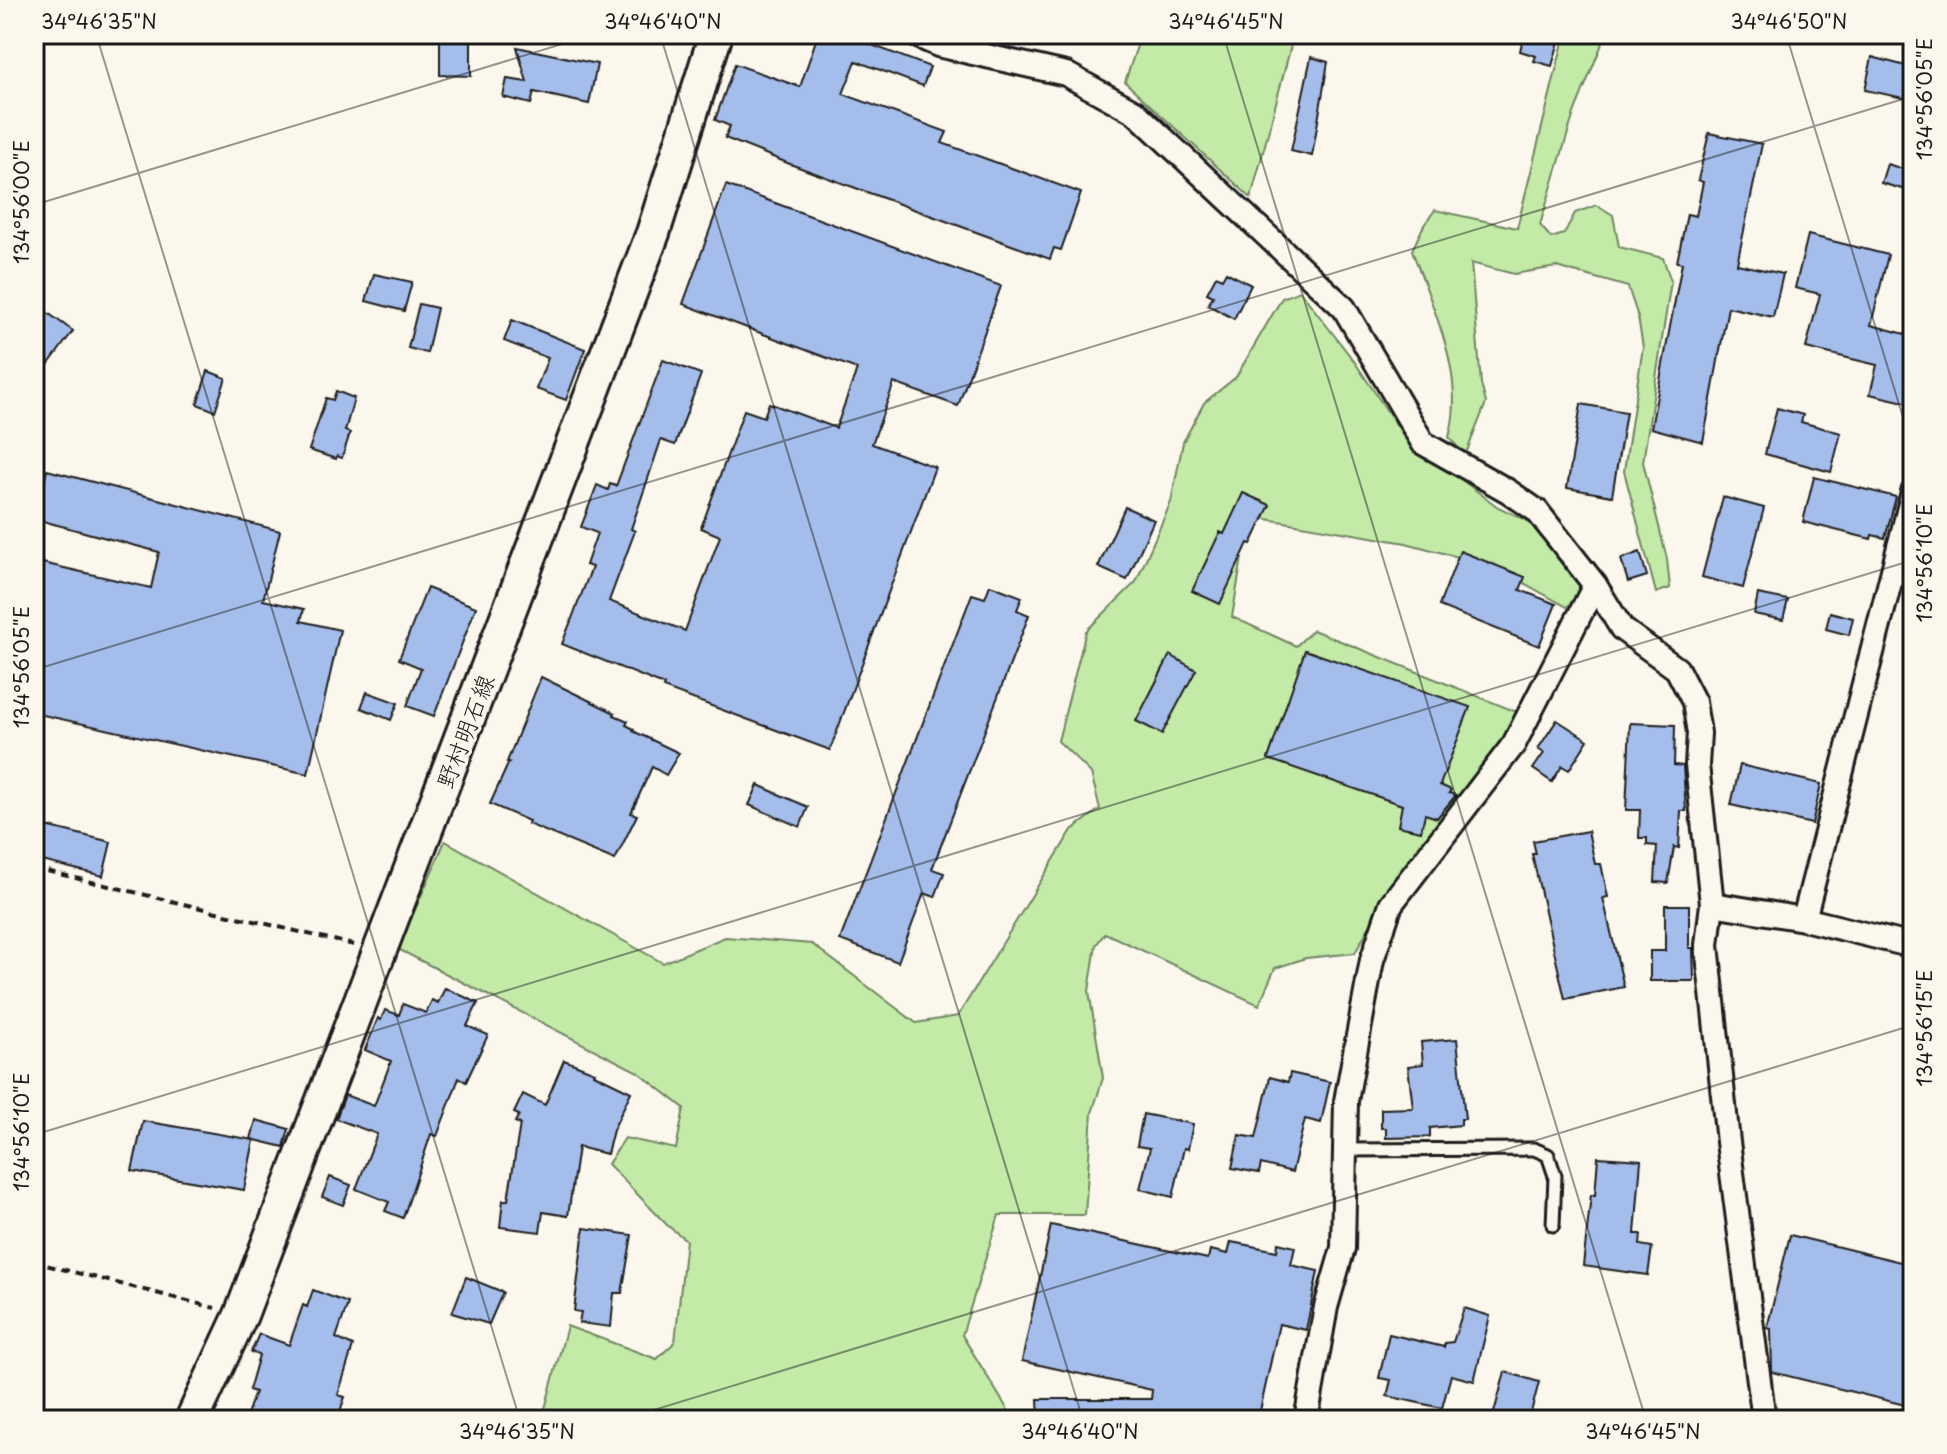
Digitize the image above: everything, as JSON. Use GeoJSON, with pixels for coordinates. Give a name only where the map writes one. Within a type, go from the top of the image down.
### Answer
{"type":"FeatureCollection","features":[{"type":"Feature","properties":{"kind":"main road","name":"野村明石線"},"geometry":{"type":"LineString","coordinates":[[192,1420],[241,1315],[653,233],[716,34]]}},
{"type":"Feature","properties":{"kind":"street"},"geometry":{"type":"LineString","coordinates":[[913,34],[938,45],[1066,74],[1135,112],[1344,308],[1423,443],[1537,511],[1595,585],[1622,629],[1677,669],[1694,702],[1699,733],[1697,765],[1712,904],[1707,945],[1728,1142],[1764,1420]]}},
{"type":"Feature","properties":{"kind":"street"},"geometry":{"type":"LineString","coordinates":[[1804,919],[1913,492]]}},
{"type":"Feature","properties":{"kind":"street"},"geometry":{"type":"LineString","coordinates":[[1306,1420],[1326,1307],[1343,1248],[1346,1101],[1372,960],[1391,904],[1514,744],[1595,585]]}},
{"type":"Feature","properties":{"kind":"street"},"geometry":{"type":"LineString","coordinates":[[1712,904],[1804,919],[1913,946]]}},
{"type":"Feature","properties":{"kind":"lane"},"geometry":{"type":"LineString","coordinates":[[1344,1150],[1534,1149],[1548,1155],[1555,1176],[1553,1225]]}},
{"type":"Feature","properties":{"kind":"path"},"geometry":{"type":"LineString","coordinates":[[34,868],[381,952]]}},
{"type":"Feature","properties":{"kind":"path"},"geometry":{"type":"LineString","coordinates":[[34,1262],[241,1315]]}},
{"type":"Feature","properties":{"kind":"green space"},"geometry":{"type":"Polygon","coordinates":[[[1141,34],[1294,34],[1251,198],[1125,82],[1141,34]]]}},
{"type":"Feature","properties":{"kind":"green space"},"geometry":{"type":"Polygon","coordinates":[[[1565,34],[1606,34],[1574,113],[1540,225],[1551,238],[1564,234],[1575,213],[1597,205],[1613,215],[1619,247],[1663,258],[1671,281],[1643,462],[1667,559],[1670,588],[1656,593],[1624,471],[1643,347],[1638,317],[1628,287],[1557,267],[1514,274],[1471,263],[1481,384],[1486,403],[1465,456],[1449,437],[1454,390],[1450,366],[1445,342],[1412,250],[1435,210],[1517,228],[1565,34]]]}},
{"type":"Feature","properties":{"kind":"green space"},"geometry":{"type":"Polygon","coordinates":[[[1300,291],[1354,361],[1415,453],[1439,463],[1498,507],[1543,528],[1589,584],[1567,607],[1495,567],[1406,543],[1249,516],[1232,617],[1296,646],[1313,630],[1517,712],[1509,737],[1393,883],[1355,953],[1306,958],[1275,968],[1259,1005],[1105,933],[1096,945],[1089,991],[1103,1078],[1092,1113],[1085,1215],[999,1215],[962,1335],[1014,1420],[542,1420],[567,1326],[657,1359],[675,1342],[686,1240],[668,1226],[608,1164],[625,1138],[676,1149],[684,1108],[638,1072],[398,949],[445,841],[663,963],[725,937],[812,944],[916,1023],[958,1016],[1072,830],[1100,809],[1091,773],[1058,741],[1086,631],[1136,582],[1171,502],[1183,442],[1204,403],[1236,377],[1282,298],[1300,291]]]}},
{"type":"Feature","properties":{"kind":"building"},"geometry":{"type":"Polygon","coordinates":[[[818,34],[858,34],[871,39],[869,44],[930,67],[923,86],[856,61],[843,94],[947,132],[942,143],[1081,193],[1061,250],[1054,248],[1050,259],[725,138],[730,126],[715,120],[735,64],[800,87],[818,34]]]}},
{"type":"Feature","properties":{"kind":"building"},"geometry":{"type":"Polygon","coordinates":[[[1524,34],[1561,34],[1552,66],[1534,61],[1536,56],[1520,51],[1524,34]]]}},
{"type":"Feature","properties":{"kind":"building"},"geometry":{"type":"Polygon","coordinates":[[[440,35],[471,36],[471,76],[440,75],[440,35]]]}},
{"type":"Feature","properties":{"kind":"building"},"geometry":{"type":"Polygon","coordinates":[[[517,47],[597,64],[589,104],[534,92],[531,104],[503,97],[507,79],[527,82],[517,47]]]}},
{"type":"Feature","properties":{"kind":"building"},"geometry":{"type":"Polygon","coordinates":[[[1311,57],[1328,62],[1312,156],[1291,151],[1311,57]]]}},
{"type":"Feature","properties":{"kind":"building"},"geometry":{"type":"Polygon","coordinates":[[[1872,57],[1913,68],[1913,100],[1865,90],[1872,57]]]}},
{"type":"Feature","properties":{"kind":"building"},"geometry":{"type":"Polygon","coordinates":[[[1709,133],[1762,144],[1737,264],[1783,274],[1773,317],[1728,307],[1703,442],[1651,428],[1682,263],[1677,262],[1687,214],[1696,216],[1703,182],[1698,180],[1709,133]]]}},
{"type":"Feature","properties":{"kind":"building"},"geometry":{"type":"Polygon","coordinates":[[[1887,164],[1913,172],[1909,191],[1881,183],[1887,164]]]}},
{"type":"Feature","properties":{"kind":"building"},"geometry":{"type":"Polygon","coordinates":[[[726,185],[1001,286],[958,406],[894,383],[872,444],[935,467],[830,750],[663,688],[664,685],[562,644],[592,567],[586,565],[597,533],[581,527],[597,485],[608,490],[610,484],[616,486],[663,360],[701,374],[675,445],[661,440],[631,529],[635,531],[609,601],[685,631],[720,536],[701,528],[744,410],[764,417],[769,403],[836,428],[857,369],[683,304],[726,185]]]}},
{"type":"Feature","properties":{"kind":"building"},"geometry":{"type":"Polygon","coordinates":[[[1808,235],[1888,255],[1871,325],[1913,336],[1913,404],[1870,394],[1877,365],[1806,348],[1820,294],[1795,288],[1808,235]]]}},
{"type":"Feature","properties":{"kind":"building"},"geometry":{"type":"Polygon","coordinates":[[[1226,272],[1251,285],[1234,319],[1208,305],[1213,296],[1207,293],[1216,276],[1222,279],[1226,272]]]}},
{"type":"Feature","properties":{"kind":"building"},"geometry":{"type":"Polygon","coordinates":[[[374,274],[412,282],[404,311],[366,301],[374,274]]]}},
{"type":"Feature","properties":{"kind":"building"},"geometry":{"type":"Polygon","coordinates":[[[34,303],[73,331],[34,384],[34,303]]]}},
{"type":"Feature","properties":{"kind":"building"},"geometry":{"type":"Polygon","coordinates":[[[419,304],[437,308],[427,353],[408,348],[419,304]]]}},
{"type":"Feature","properties":{"kind":"building"},"geometry":{"type":"Polygon","coordinates":[[[512,320],[585,349],[566,400],[536,389],[548,358],[504,341],[512,320]]]}},
{"type":"Feature","properties":{"kind":"building"},"geometry":{"type":"Polygon","coordinates":[[[208,371],[226,378],[215,411],[197,404],[208,371]]]}},
{"type":"Feature","properties":{"kind":"building"},"geometry":{"type":"Polygon","coordinates":[[[336,391],[354,398],[345,431],[350,433],[342,458],[337,456],[336,459],[309,450],[326,398],[333,400],[336,391]]]}},
{"type":"Feature","properties":{"kind":"building"},"geometry":{"type":"Polygon","coordinates":[[[1581,404],[1626,412],[1612,496],[1567,488],[1581,404]]]}},
{"type":"Feature","properties":{"kind":"building"},"geometry":{"type":"Polygon","coordinates":[[[1777,408],[1803,415],[1801,422],[1841,433],[1831,472],[1765,454],[1777,408]]]}},
{"type":"Feature","properties":{"kind":"building"},"geometry":{"type":"Polygon","coordinates":[[[47,470],[280,531],[263,600],[304,609],[301,621],[340,630],[308,774],[34,713],[34,561],[151,588],[159,552],[35,519],[47,470]]]}},
{"type":"Feature","properties":{"kind":"building"},"geometry":{"type":"Polygon","coordinates":[[[1814,477],[1896,497],[1885,538],[1872,535],[1871,539],[1803,522],[1814,477]]]}},
{"type":"Feature","properties":{"kind":"building"},"geometry":{"type":"Polygon","coordinates":[[[1243,493],[1270,505],[1251,544],[1248,543],[1220,604],[1192,591],[1243,493]]]}},
{"type":"Feature","properties":{"kind":"building"},"geometry":{"type":"Polygon","coordinates":[[[1723,497],[1764,508],[1743,588],[1702,577],[1723,497]]]}},
{"type":"Feature","properties":{"kind":"building"},"geometry":{"type":"Polygon","coordinates":[[[1125,507],[1154,520],[1127,580],[1098,567],[1125,507]]]}},
{"type":"Feature","properties":{"kind":"building"},"geometry":{"type":"Polygon","coordinates":[[[1460,551],[1525,577],[1520,590],[1556,604],[1539,646],[1439,606],[1460,551]]]}},
{"type":"Feature","properties":{"kind":"building"},"geometry":{"type":"Polygon","coordinates":[[[1640,552],[1647,576],[1628,582],[1621,559],[1640,552]]]}},
{"type":"Feature","properties":{"kind":"building"},"geometry":{"type":"Polygon","coordinates":[[[990,585],[1022,597],[1017,610],[1029,615],[932,869],[944,873],[935,897],[924,893],[898,962],[840,940],[972,594],[985,598],[990,585]]]}},
{"type":"Feature","properties":{"kind":"building"},"geometry":{"type":"Polygon","coordinates":[[[427,588],[476,607],[434,716],[407,706],[421,668],[399,659],[427,588]]]}},
{"type":"Feature","properties":{"kind":"building"},"geometry":{"type":"Polygon","coordinates":[[[1758,594],[1788,600],[1783,620],[1754,614],[1758,594]]]}},
{"type":"Feature","properties":{"kind":"building"},"geometry":{"type":"Polygon","coordinates":[[[1830,612],[1853,618],[1849,635],[1826,629],[1830,612]]]}},
{"type":"Feature","properties":{"kind":"building"},"geometry":{"type":"Polygon","coordinates":[[[1305,650],[1470,707],[1440,785],[1456,795],[1437,818],[1425,814],[1421,831],[1398,826],[1402,805],[1268,759],[1305,650]]]}},
{"type":"Feature","properties":{"kind":"building"},"geometry":{"type":"Polygon","coordinates":[[[1170,655],[1196,670],[1162,734],[1136,721],[1170,655]]]}},
{"type":"Feature","properties":{"kind":"building"},"geometry":{"type":"Polygon","coordinates":[[[541,677],[615,713],[628,721],[626,725],[633,731],[679,753],[666,775],[652,767],[631,813],[637,815],[615,860],[528,824],[529,821],[490,804],[541,677]]]}},
{"type":"Feature","properties":{"kind":"building"},"geometry":{"type":"Polygon","coordinates":[[[367,692],[398,703],[391,720],[361,708],[367,692]]]}},
{"type":"Feature","properties":{"kind":"building"},"geometry":{"type":"Polygon","coordinates":[[[1557,720],[1588,740],[1569,770],[1562,766],[1552,782],[1533,769],[1544,753],[1538,749],[1557,720]]]}},
{"type":"Feature","properties":{"kind":"building"},"geometry":{"type":"Polygon","coordinates":[[[1630,723],[1675,725],[1674,765],[1683,766],[1686,811],[1681,811],[1679,848],[1674,847],[1668,883],[1655,882],[1657,846],[1647,845],[1647,838],[1639,838],[1640,810],[1626,810],[1630,723]]]}},
{"type":"Feature","properties":{"kind":"building"},"geometry":{"type":"Polygon","coordinates":[[[1740,765],[1821,784],[1812,824],[1731,805],[1740,765]]]}},
{"type":"Feature","properties":{"kind":"building"},"geometry":{"type":"Polygon","coordinates":[[[758,785],[808,807],[800,827],[749,805],[758,785]]]}},
{"type":"Feature","properties":{"kind":"building"},"geometry":{"type":"Polygon","coordinates":[[[34,823],[111,842],[103,876],[34,859],[34,823]]]}},
{"type":"Feature","properties":{"kind":"building"},"geometry":{"type":"Polygon","coordinates":[[[1588,831],[1595,864],[1601,864],[1608,897],[1603,898],[1624,987],[1565,999],[1532,854],[1536,854],[1533,841],[1588,831]]]}},
{"type":"Feature","properties":{"kind":"building"},"geometry":{"type":"Polygon","coordinates":[[[1665,905],[1689,905],[1689,948],[1693,948],[1694,981],[1650,981],[1650,951],[1665,951],[1665,905]]]}},
{"type":"Feature","properties":{"kind":"building"},"geometry":{"type":"Polygon","coordinates":[[[445,988],[478,1003],[467,1026],[488,1035],[466,1082],[459,1078],[437,1136],[431,1134],[403,1218],[385,1211],[389,1202],[356,1189],[377,1134],[336,1119],[345,1095],[374,1106],[391,1061],[365,1050],[378,1018],[381,1020],[385,1010],[399,1015],[403,1004],[426,1013],[432,1000],[438,1003],[445,988]]]}},
{"type":"Feature","properties":{"kind":"building"},"geometry":{"type":"Polygon","coordinates":[[[1457,1039],[1465,1119],[1461,1119],[1461,1125],[1430,1128],[1430,1137],[1386,1138],[1386,1128],[1381,1128],[1381,1109],[1413,1108],[1408,1066],[1423,1064],[1421,1042],[1457,1039]]]}},
{"type":"Feature","properties":{"kind":"building"},"geometry":{"type":"Polygon","coordinates":[[[564,1060],[595,1072],[631,1092],[613,1130],[607,1154],[578,1147],[568,1216],[543,1212],[540,1232],[500,1227],[503,1200],[508,1200],[520,1124],[515,1122],[519,1115],[514,1113],[523,1094],[545,1105],[564,1060]]]}},
{"type":"Feature","properties":{"kind":"building"},"geometry":{"type":"Polygon","coordinates":[[[1290,1073],[1330,1082],[1321,1123],[1305,1119],[1292,1172],[1261,1164],[1259,1173],[1232,1168],[1239,1135],[1256,1138],[1270,1077],[1288,1082],[1290,1073]]]}},
{"type":"Feature","properties":{"kind":"building"},"geometry":{"type":"Polygon","coordinates":[[[1143,1114],[1193,1124],[1173,1197],[1140,1189],[1150,1148],[1137,1146],[1143,1114]]]}},
{"type":"Feature","properties":{"kind":"building"},"geometry":{"type":"Polygon","coordinates":[[[256,1120],[289,1129],[284,1147],[251,1139],[256,1120]]]}},
{"type":"Feature","properties":{"kind":"building"},"geometry":{"type":"Polygon","coordinates":[[[143,1121],[254,1140],[244,1190],[132,1171],[143,1121]]]}},
{"type":"Feature","properties":{"kind":"building"},"geometry":{"type":"Polygon","coordinates":[[[1598,1157],[1641,1160],[1635,1234],[1641,1234],[1640,1245],[1652,1247],[1648,1275],[1583,1266],[1598,1157]]]}},
{"type":"Feature","properties":{"kind":"building"},"geometry":{"type":"Polygon","coordinates":[[[330,1177],[351,1185],[343,1205],[322,1197],[330,1177]]]}},
{"type":"Feature","properties":{"kind":"building"},"geometry":{"type":"Polygon","coordinates":[[[1051,1225],[1208,1259],[1210,1250],[1228,1254],[1231,1242],[1277,1251],[1278,1243],[1295,1247],[1291,1265],[1318,1271],[1306,1330],[1279,1324],[1258,1420],[1138,1420],[1118,1415],[1117,1420],[1039,1420],[1038,1399],[1151,1399],[1152,1390],[1022,1361],[1051,1225]]]}},
{"type":"Feature","properties":{"kind":"building"},"geometry":{"type":"Polygon","coordinates":[[[584,1228],[632,1235],[622,1293],[614,1293],[611,1327],[579,1323],[581,1312],[574,1311],[584,1228]]]}},
{"type":"Feature","properties":{"kind":"building"},"geometry":{"type":"Polygon","coordinates":[[[1790,1235],[1913,1265],[1913,1407],[1772,1372],[1771,1329],[1767,1328],[1790,1235]]]}},
{"type":"Feature","properties":{"kind":"building"},"geometry":{"type":"Polygon","coordinates":[[[466,1277],[503,1292],[489,1324],[452,1313],[466,1277]]]}},
{"type":"Feature","properties":{"kind":"building"},"geometry":{"type":"Polygon","coordinates":[[[313,1290],[348,1303],[336,1338],[353,1346],[338,1395],[345,1397],[337,1420],[245,1420],[255,1392],[249,1390],[259,1355],[251,1352],[259,1334],[289,1345],[303,1305],[307,1307],[313,1290]]]}},
{"type":"Feature","properties":{"kind":"building"},"geometry":{"type":"Polygon","coordinates":[[[1464,1308],[1490,1316],[1474,1381],[1451,1375],[1442,1408],[1387,1396],[1391,1380],[1379,1378],[1389,1334],[1444,1347],[1445,1343],[1453,1342],[1464,1308]]]}},
{"type":"Feature","properties":{"kind":"building"},"geometry":{"type":"Polygon","coordinates":[[[1505,1372],[1539,1382],[1529,1420],[1492,1420],[1505,1372]]]}}]}
